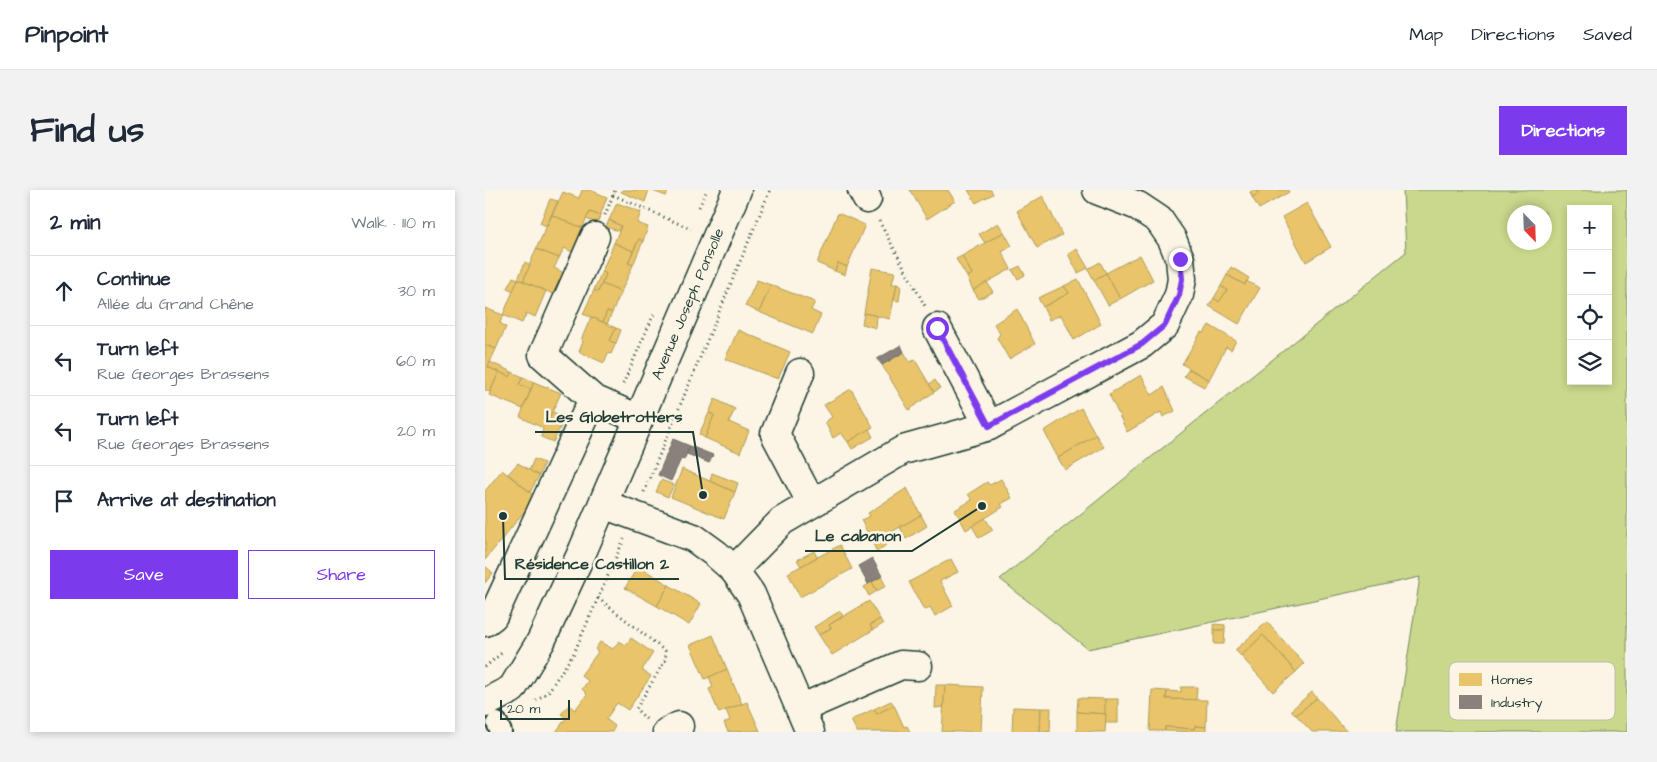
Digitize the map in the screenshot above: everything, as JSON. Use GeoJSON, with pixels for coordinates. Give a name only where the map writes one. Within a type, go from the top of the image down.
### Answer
{"type":"FeatureCollection","features":[{"type":"Feature","properties":{"kind":"street","name":"Avenue Joseph Ponsolle"},"geometry":{"type":"LineString","coordinates":[[494,720],[541,641],[603,504],[737,190]]}},
{"type":"Feature","properties":{"kind":"street"},"geometry":{"type":"LineString","coordinates":[[734,570],[782,521],[811,502],[903,450],[989,426],[1142,344],[1165,325],[1179,295],[1182,279],[1180,259],[1173,239],[1159,220],[1138,206],[1097,190]]}},
{"type":"Feature","properties":{"kind":"street"},"geometry":{"type":"LineString","coordinates":[[595,237],[543,355],[603,403],[639,420]]}},
{"type":"Feature","properties":{"kind":"street"},"geometry":{"type":"LineString","coordinates":[[937,328],[989,426]]}},
{"type":"Feature","properties":{"kind":"street"},"geometry":{"type":"LineString","coordinates":[[800,373],[775,434],[811,502]]}},
{"type":"Feature","properties":{"kind":"street"},"geometry":{"type":"LineString","coordinates":[[485,622],[493,616],[603,403]]}},
{"type":"Feature","properties":{"kind":"street"},"geometry":{"type":"LineString","coordinates":[[603,504],[694,538],[734,570],[751,594],[805,720],[901,665],[918,666]]}},
{"type":"Feature","properties":{"kind":"path"},"geometry":{"type":"LineString","coordinates":[[697,213],[707,190]]}},
{"type":"Feature","properties":{"kind":"path"},"geometry":{"type":"LineString","coordinates":[[531,703],[548,692],[574,653],[635,515],[770,190]]}},
{"type":"Feature","properties":{"kind":"path"},"geometry":{"type":"LineString","coordinates":[[864,194],[937,328]]}},
{"type":"Feature","properties":{"kind":"path"},"geometry":{"type":"LineString","coordinates":[[613,195],[691,228]]}},
{"type":"Feature","properties":{"kind":"path"},"geometry":{"type":"LineString","coordinates":[[688,236],[694,221]]}},
{"type":"Feature","properties":{"kind":"path"},"geometry":{"type":"LineString","coordinates":[[603,403],[655,312]]}},
{"type":"Feature","properties":{"kind":"path"},"geometry":{"type":"LineString","coordinates":[[598,598],[665,651],[666,659],[636,709],[666,728]]}},
{"type":"Feature","properties":{"kind":"green space"},"geometry":{"type":"Polygon","coordinates":[[[1403,190],[1627,190],[1627,732],[1396,732],[1420,577],[1088,649],[1000,579],[1406,252],[1403,190]]]}},
{"type":"Feature","properties":{"kind":"building: Homes"},"geometry":{"type":"Polygon","coordinates":[[[582,190],[590,190],[607,197],[600,216],[590,212],[582,228],[552,215],[563,192],[579,198],[582,190]]]}},
{"type":"Feature","properties":{"kind":"building: Homes"},"geometry":{"type":"Polygon","coordinates":[[[622,190],[649,190],[645,202],[621,192],[622,190]]]}},
{"type":"Feature","properties":{"kind":"building: Homes"},"geometry":{"type":"Polygon","coordinates":[[[650,190],[669,190],[666,196],[650,190]]]}},
{"type":"Feature","properties":{"kind":"building: Homes"},"geometry":{"type":"Polygon","coordinates":[[[910,190],[948,190],[955,201],[927,219],[910,190]]]}},
{"type":"Feature","properties":{"kind":"building: Homes"},"geometry":{"type":"Polygon","coordinates":[[[968,190],[991,190],[993,194],[976,203],[968,190]]]}},
{"type":"Feature","properties":{"kind":"building: Homes"},"geometry":{"type":"Polygon","coordinates":[[[1257,190],[1259,194],[1252,197],[1250,192],[1257,190]]]}},
{"type":"Feature","properties":{"kind":"building: Homes"},"geometry":{"type":"Polygon","coordinates":[[[1257,190],[1288,190],[1289,192],[1259,209],[1252,197],[1259,194],[1257,190]]]}},
{"type":"Feature","properties":{"kind":"building: Homes"},"geometry":{"type":"Polygon","coordinates":[[[1043,196],[1062,235],[1037,248],[1017,211],[1043,196]]]}},
{"type":"Feature","properties":{"kind":"building: Homes"},"geometry":{"type":"Polygon","coordinates":[[[550,199],[558,201],[546,226],[540,223],[550,199]]]}},
{"type":"Feature","properties":{"kind":"building: Homes"},"geometry":{"type":"Polygon","coordinates":[[[617,203],[641,212],[637,223],[648,227],[643,241],[639,239],[633,251],[614,243],[621,226],[609,220],[617,203]]]}},
{"type":"Feature","properties":{"kind":"building: Homes"},"geometry":{"type":"Polygon","coordinates":[[[1307,203],[1331,247],[1306,262],[1282,217],[1307,203]]]}},
{"type":"Feature","properties":{"kind":"building: Homes"},"geometry":{"type":"Polygon","coordinates":[[[590,212],[600,216],[597,223],[586,219],[590,212]]]}},
{"type":"Feature","properties":{"kind":"building: Homes"},"geometry":{"type":"Polygon","coordinates":[[[838,213],[865,225],[847,267],[838,263],[835,271],[817,263],[838,213]]]}},
{"type":"Feature","properties":{"kind":"building: Homes"},"geometry":{"type":"Polygon","coordinates":[[[552,215],[582,228],[572,252],[564,248],[559,258],[536,249],[552,215]]]}},
{"type":"Feature","properties":{"kind":"building: Homes"},"geometry":{"type":"Polygon","coordinates":[[[609,220],[621,226],[619,231],[606,227],[609,220]]]}},
{"type":"Feature","properties":{"kind":"building: Homes"},"geometry":{"type":"Polygon","coordinates":[[[998,223],[1004,232],[985,243],[979,234],[998,223]]]}},
{"type":"Feature","properties":{"kind":"building: Homes"},"geometry":{"type":"Polygon","coordinates":[[[1004,232],[1012,246],[1002,252],[1011,269],[973,290],[967,277],[972,274],[962,256],[1004,232]]]}},
{"type":"Feature","properties":{"kind":"building: Homes"},"geometry":{"type":"Polygon","coordinates":[[[639,239],[643,241],[633,265],[628,263],[639,239]]]}},
{"type":"Feature","properties":{"kind":"building: Homes"},"geometry":{"type":"Polygon","coordinates":[[[614,243],[633,251],[628,263],[633,265],[621,292],[602,284],[606,274],[602,271],[614,243]]]}},
{"type":"Feature","properties":{"kind":"building: Homes"},"geometry":{"type":"Polygon","coordinates":[[[536,249],[559,258],[554,268],[564,273],[553,294],[523,281],[536,249]]]}},
{"type":"Feature","properties":{"kind":"building: Homes"},"geometry":{"type":"Polygon","coordinates":[[[1077,249],[1088,268],[1078,273],[1068,254],[1077,249]]]}},
{"type":"Feature","properties":{"kind":"building: Homes"},"geometry":{"type":"Polygon","coordinates":[[[1140,255],[1153,280],[1120,299],[1106,273],[1140,255]]]}},
{"type":"Feature","properties":{"kind":"building: Homes"},"geometry":{"type":"Polygon","coordinates":[[[962,256],[972,274],[967,277],[956,259],[962,256]]]}},
{"type":"Feature","properties":{"kind":"building: Homes"},"geometry":{"type":"Polygon","coordinates":[[[525,262],[530,265],[523,281],[518,279],[525,262]]]}},
{"type":"Feature","properties":{"kind":"building: Homes"},"geometry":{"type":"Polygon","coordinates":[[[1100,262],[1106,273],[1094,280],[1088,269],[1100,262]]]}},
{"type":"Feature","properties":{"kind":"building: Homes"},"geometry":{"type":"Polygon","coordinates":[[[838,263],[847,267],[845,275],[835,271],[838,263]]]}},
{"type":"Feature","properties":{"kind":"building: Homes"},"geometry":{"type":"Polygon","coordinates":[[[1020,266],[1025,275],[1018,279],[1012,270],[1020,266]]]}},
{"type":"Feature","properties":{"kind":"building: Homes"},"geometry":{"type":"Polygon","coordinates":[[[1231,267],[1249,278],[1245,285],[1227,275],[1231,267]]]}},
{"type":"Feature","properties":{"kind":"building: Homes"},"geometry":{"type":"Polygon","coordinates":[[[872,268],[895,272],[892,284],[897,284],[890,319],[864,313],[872,268]]]}},
{"type":"Feature","properties":{"kind":"building: Homes"},"geometry":{"type":"Polygon","coordinates":[[[602,271],[606,274],[598,292],[594,290],[602,271]]]}},
{"type":"Feature","properties":{"kind":"building: Homes"},"geometry":{"type":"Polygon","coordinates":[[[1106,273],[1120,299],[1108,305],[1094,280],[1106,273]]]}},
{"type":"Feature","properties":{"kind":"building: Homes"},"geometry":{"type":"Polygon","coordinates":[[[1227,275],[1245,285],[1246,281],[1260,288],[1239,324],[1209,306],[1214,298],[1219,302],[1227,290],[1221,286],[1227,275]]]}},
{"type":"Feature","properties":{"kind":"building: Homes"},"geometry":{"type":"Polygon","coordinates":[[[513,277],[518,279],[514,291],[507,288],[513,277]]]}},
{"type":"Feature","properties":{"kind":"building: Homes"},"geometry":{"type":"Polygon","coordinates":[[[518,279],[546,291],[535,317],[527,313],[522,323],[503,315],[518,279]]]}},
{"type":"Feature","properties":{"kind":"building: Homes"},"geometry":{"type":"Polygon","coordinates":[[[1078,279],[1101,324],[1074,340],[1061,315],[1049,320],[1043,307],[1069,293],[1064,286],[1078,279]]]}},
{"type":"Feature","properties":{"kind":"building: Homes"},"geometry":{"type":"Polygon","coordinates":[[[757,280],[771,285],[759,312],[745,306],[757,280]]]}},
{"type":"Feature","properties":{"kind":"building: Homes"},"geometry":{"type":"Polygon","coordinates":[[[987,282],[993,292],[979,299],[973,290],[987,282]]]}},
{"type":"Feature","properties":{"kind":"building: Homes"},"geometry":{"type":"Polygon","coordinates":[[[602,284],[621,292],[612,313],[607,311],[603,322],[583,314],[594,290],[598,292],[602,284]]]}},
{"type":"Feature","properties":{"kind":"building: Homes"},"geometry":{"type":"Polygon","coordinates":[[[897,284],[901,286],[899,301],[894,300],[897,284]]]}},
{"type":"Feature","properties":{"kind":"building: Homes"},"geometry":{"type":"Polygon","coordinates":[[[771,285],[815,302],[811,310],[821,315],[813,334],[759,312],[771,285]]]}},
{"type":"Feature","properties":{"kind":"building: Homes"},"geometry":{"type":"Polygon","coordinates":[[[1064,286],[1069,293],[1043,307],[1038,298],[1064,286]]]}},
{"type":"Feature","properties":{"kind":"building: Homes"},"geometry":{"type":"Polygon","coordinates":[[[1221,286],[1227,290],[1219,302],[1214,298],[1221,286]]]}},
{"type":"Feature","properties":{"kind":"building: Homes"},"geometry":{"type":"Polygon","coordinates":[[[485,308],[503,315],[500,323],[506,327],[496,349],[485,345],[485,308]]]}},
{"type":"Feature","properties":{"kind":"building: Homes"},"geometry":{"type":"Polygon","coordinates":[[[1017,309],[1035,344],[1009,359],[997,338],[1000,334],[994,324],[1017,309]]]}},
{"type":"Feature","properties":{"kind":"building: Homes"},"geometry":{"type":"Polygon","coordinates":[[[607,311],[612,313],[607,324],[603,322],[607,311]]]}},
{"type":"Feature","properties":{"kind":"building: Homes"},"geometry":{"type":"Polygon","coordinates":[[[864,313],[877,316],[876,328],[862,324],[864,313]]]}},
{"type":"Feature","properties":{"kind":"building: Homes"},"geometry":{"type":"Polygon","coordinates":[[[591,317],[616,328],[610,341],[616,343],[611,354],[608,353],[604,363],[579,352],[583,341],[581,340],[591,317]]]}},
{"type":"Feature","properties":{"kind":"building: Homes"},"geometry":{"type":"Polygon","coordinates":[[[1209,325],[1236,341],[1231,350],[1226,347],[1209,380],[1182,364],[1201,332],[1204,333],[1209,325]]]}},
{"type":"Feature","properties":{"kind":"building: Homes"},"geometry":{"type":"Polygon","coordinates":[[[616,328],[621,330],[616,343],[610,341],[616,328]]]}},
{"type":"Feature","properties":{"kind":"building: Homes"},"geometry":{"type":"Polygon","coordinates":[[[738,330],[790,352],[778,379],[725,359],[738,330]]]}},
{"type":"Feature","properties":{"kind":"building: Homes"},"geometry":{"type":"Polygon","coordinates":[[[485,345],[496,349],[488,367],[499,372],[490,392],[485,390],[485,345]]]}},
{"type":"Feature","properties":{"kind":"building: Homes"},"geometry":{"type":"Polygon","coordinates":[[[904,352],[910,362],[915,360],[934,392],[909,410],[882,365],[904,352]]]}},
{"type":"Feature","properties":{"kind":"building: Homes"},"geometry":{"type":"Polygon","coordinates":[[[490,362],[512,372],[510,377],[488,367],[490,362]]]}},
{"type":"Feature","properties":{"kind":"building: Homes"},"geometry":{"type":"Polygon","coordinates":[[[1189,369],[1209,380],[1204,387],[1184,376],[1189,369]]]}},
{"type":"Feature","properties":{"kind":"building: Homes"},"geometry":{"type":"Polygon","coordinates":[[[499,372],[510,377],[512,372],[523,377],[519,385],[531,389],[523,409],[489,395],[499,372]]]}},
{"type":"Feature","properties":{"kind":"building: Homes"},"geometry":{"type":"Polygon","coordinates":[[[1141,375],[1152,395],[1164,387],[1175,411],[1163,417],[1161,412],[1127,432],[1109,394],[1141,375]]]}},
{"type":"Feature","properties":{"kind":"building: Homes"},"geometry":{"type":"Polygon","coordinates":[[[523,377],[534,382],[531,389],[519,385],[523,377]]]}},
{"type":"Feature","properties":{"kind":"building: Homes"},"geometry":{"type":"Polygon","coordinates":[[[935,380],[940,388],[934,392],[929,384],[935,380]]]}},
{"type":"Feature","properties":{"kind":"building: Homes"},"geometry":{"type":"Polygon","coordinates":[[[534,382],[561,393],[549,419],[562,424],[553,442],[541,437],[543,428],[520,417],[534,382]]]}},
{"type":"Feature","properties":{"kind":"building: Homes"},"geometry":{"type":"Polygon","coordinates":[[[851,389],[873,427],[848,442],[841,433],[833,438],[825,422],[832,417],[824,405],[851,389]]]}},
{"type":"Feature","properties":{"kind":"building: Homes"},"geometry":{"type":"Polygon","coordinates":[[[715,399],[735,409],[729,422],[749,431],[740,453],[705,438],[714,415],[709,413],[715,399]]]}},
{"type":"Feature","properties":{"kind":"building: Homes"},"geometry":{"type":"Polygon","coordinates":[[[1081,408],[1096,435],[1058,458],[1044,431],[1081,408]]]}},
{"type":"Feature","properties":{"kind":"building: Homes"},"geometry":{"type":"Polygon","coordinates":[[[552,412],[565,416],[562,424],[549,419],[552,412]]]}},
{"type":"Feature","properties":{"kind":"building: Homes"},"geometry":{"type":"Polygon","coordinates":[[[709,413],[714,415],[705,438],[699,434],[709,413]]]}},
{"type":"Feature","properties":{"kind":"building: Homes"},"geometry":{"type":"Polygon","coordinates":[[[869,429],[873,437],[852,449],[848,442],[869,429]]]}},
{"type":"Feature","properties":{"kind":"building: Homes"},"geometry":{"type":"Polygon","coordinates":[[[1096,435],[1104,447],[1065,470],[1058,458],[1096,435]]]}},
{"type":"Feature","properties":{"kind":"building: Homes"},"geometry":{"type":"Polygon","coordinates":[[[534,459],[544,463],[539,476],[529,471],[534,459]]]}},
{"type":"Feature","properties":{"kind":"building: Homes"},"geometry":{"type":"Polygon","coordinates":[[[518,463],[539,476],[530,492],[508,474],[518,463]]]}},
{"type":"Feature","properties":{"kind":"building: Homes"},"geometry":{"type":"Polygon","coordinates":[[[682,469],[735,492],[724,519],[671,497],[682,469]]]}},
{"type":"Feature","properties":{"kind":"building: Homes"},"geometry":{"type":"Polygon","coordinates":[[[502,470],[536,497],[485,560],[485,491],[502,470]]]}},
{"type":"Feature","properties":{"kind":"building: Homes"},"geometry":{"type":"Polygon","coordinates":[[[712,473],[738,483],[735,492],[710,481],[712,473]]]}},
{"type":"Feature","properties":{"kind":"building: Homes"},"geometry":{"type":"Polygon","coordinates":[[[1001,479],[1012,498],[1001,504],[1003,507],[966,530],[955,510],[972,500],[968,494],[987,482],[990,485],[1001,479]]]}},
{"type":"Feature","properties":{"kind":"building: Homes"},"geometry":{"type":"Polygon","coordinates":[[[661,480],[674,485],[668,497],[656,492],[661,480]]]}},
{"type":"Feature","properties":{"kind":"building: Homes"},"geometry":{"type":"Polygon","coordinates":[[[907,488],[921,515],[883,537],[887,544],[877,552],[861,520],[870,516],[868,513],[907,488]]]}},
{"type":"Feature","properties":{"kind":"building: Homes"},"geometry":{"type":"Polygon","coordinates":[[[921,515],[927,526],[906,539],[900,527],[921,515]]]}},
{"type":"Feature","properties":{"kind":"building: Homes"},"geometry":{"type":"Polygon","coordinates":[[[985,518],[993,530],[979,538],[972,526],[985,518]]]}},
{"type":"Feature","properties":{"kind":"building: Homes"},"geometry":{"type":"Polygon","coordinates":[[[840,545],[852,569],[800,597],[788,573],[840,545]]]}},
{"type":"Feature","properties":{"kind":"building: Homes"},"geometry":{"type":"Polygon","coordinates":[[[814,551],[817,557],[801,566],[797,560],[814,551]]]}},
{"type":"Feature","properties":{"kind":"building: Homes"},"geometry":{"type":"Polygon","coordinates":[[[951,559],[958,572],[940,581],[953,606],[935,616],[930,607],[924,610],[909,582],[951,559]]]}},
{"type":"Feature","properties":{"kind":"building: Homes"},"geometry":{"type":"Polygon","coordinates":[[[485,566],[493,573],[485,583],[485,566]]]}},
{"type":"Feature","properties":{"kind":"building: Homes"},"geometry":{"type":"Polygon","coordinates":[[[638,566],[669,585],[657,606],[625,588],[638,566]]]}},
{"type":"Feature","properties":{"kind":"building: Homes"},"geometry":{"type":"Polygon","coordinates":[[[881,577],[886,586],[877,591],[872,582],[881,577]]]}},
{"type":"Feature","properties":{"kind":"building: Homes"},"geometry":{"type":"Polygon","coordinates":[[[872,582],[877,591],[869,596],[864,587],[872,582]]]}},
{"type":"Feature","properties":{"kind":"building: Homes"},"geometry":{"type":"Polygon","coordinates":[[[669,585],[701,604],[689,625],[657,606],[669,585]]]}},
{"type":"Feature","properties":{"kind":"building: Homes"},"geometry":{"type":"Polygon","coordinates":[[[869,601],[880,619],[870,625],[873,630],[832,655],[819,635],[831,628],[829,625],[869,601]]]}},
{"type":"Feature","properties":{"kind":"building: Homes"},"geometry":{"type":"Polygon","coordinates":[[[840,611],[843,616],[829,625],[831,628],[819,635],[814,627],[840,611]]]}},
{"type":"Feature","properties":{"kind":"building: Homes"},"geometry":{"type":"Polygon","coordinates":[[[880,619],[883,624],[873,630],[870,625],[880,619]]]}},
{"type":"Feature","properties":{"kind":"building: Homes"},"geometry":{"type":"Polygon","coordinates":[[[1267,622],[1304,664],[1296,672],[1263,635],[1241,656],[1235,650],[1267,622]]]}},
{"type":"Feature","properties":{"kind":"building: Homes"},"geometry":{"type":"Polygon","coordinates":[[[1214,624],[1225,625],[1225,630],[1214,630],[1214,624]]]}},
{"type":"Feature","properties":{"kind":"building: Homes"},"geometry":{"type":"Polygon","coordinates":[[[1214,630],[1225,630],[1224,644],[1214,644],[1214,630]]]}},
{"type":"Feature","properties":{"kind":"building: Homes"},"geometry":{"type":"Polygon","coordinates":[[[713,635],[727,669],[705,679],[690,645],[713,635]]]}},
{"type":"Feature","properties":{"kind":"building: Homes"},"geometry":{"type":"Polygon","coordinates":[[[1263,635],[1296,672],[1273,692],[1241,656],[1263,635]]]}},
{"type":"Feature","properties":{"kind":"building: Homes"},"geometry":{"type":"Polygon","coordinates":[[[631,638],[653,653],[642,670],[651,676],[628,710],[617,703],[606,719],[615,726],[612,732],[556,732],[566,718],[561,714],[569,705],[575,710],[587,694],[582,689],[588,681],[581,675],[598,652],[595,649],[600,642],[613,649],[619,641],[626,645],[631,638]]]}},
{"type":"Feature","properties":{"kind":"building: Homes"},"geometry":{"type":"Polygon","coordinates":[[[727,669],[742,704],[719,713],[709,689],[713,687],[709,677],[727,669]]]}},
{"type":"Feature","properties":{"kind":"building: Homes"},"geometry":{"type":"Polygon","coordinates":[[[936,685],[945,685],[944,707],[935,708],[936,685]]]}},
{"type":"Feature","properties":{"kind":"building: Homes"},"geometry":{"type":"Polygon","coordinates":[[[945,685],[983,687],[981,732],[942,732],[945,685]]]}},
{"type":"Feature","properties":{"kind":"building: Homes"},"geometry":{"type":"Polygon","coordinates":[[[1181,687],[1197,687],[1196,700],[1166,699],[1167,691],[1181,692],[1181,687]]]}},
{"type":"Feature","properties":{"kind":"building: Homes"},"geometry":{"type":"Polygon","coordinates":[[[1152,690],[1167,691],[1166,699],[1207,700],[1206,727],[1195,726],[1194,729],[1165,727],[1165,731],[1150,731],[1152,690]]]}},
{"type":"Feature","properties":{"kind":"building: Homes"},"geometry":{"type":"Polygon","coordinates":[[[1312,692],[1317,698],[1296,715],[1291,710],[1312,692]]]}},
{"type":"Feature","properties":{"kind":"building: Homes"},"geometry":{"type":"Polygon","coordinates":[[[1078,698],[1105,699],[1106,714],[1077,712],[1078,698]]]}},
{"type":"Feature","properties":{"kind":"building: Homes"},"geometry":{"type":"Polygon","coordinates":[[[1317,698],[1347,732],[1312,732],[1296,715],[1317,698]]]}},
{"type":"Feature","properties":{"kind":"building: Homes"},"geometry":{"type":"Polygon","coordinates":[[[1105,699],[1118,699],[1118,723],[1105,723],[1105,699]]]}},
{"type":"Feature","properties":{"kind":"building: Homes"},"geometry":{"type":"Polygon","coordinates":[[[891,701],[894,705],[877,714],[874,709],[891,701]]]}},
{"type":"Feature","properties":{"kind":"building: Homes"},"geometry":{"type":"Polygon","coordinates":[[[747,702],[760,731],[728,732],[724,723],[730,720],[726,710],[747,702]]]}},
{"type":"Feature","properties":{"kind":"building: Homes"},"geometry":{"type":"Polygon","coordinates":[[[894,705],[904,727],[907,726],[910,732],[857,732],[851,720],[874,709],[877,714],[894,705]]]}},
{"type":"Feature","properties":{"kind":"building: Homes"},"geometry":{"type":"Polygon","coordinates":[[[1013,707],[1041,708],[1040,732],[1012,732],[1013,707]]]}},
{"type":"Feature","properties":{"kind":"building: Homes"},"geometry":{"type":"Polygon","coordinates":[[[1041,708],[1051,708],[1050,732],[1040,732],[1041,708]]]}},
{"type":"Feature","properties":{"kind":"building: Homes"},"geometry":{"type":"Polygon","coordinates":[[[1077,712],[1106,714],[1105,732],[1077,732],[1077,712]]]}},
{"type":"Feature","properties":{"kind":"building: Homes"},"geometry":{"type":"Polygon","coordinates":[[[1195,726],[1206,727],[1206,732],[1165,731],[1165,727],[1194,729],[1195,726]]]}},
{"type":"Feature","properties":{"kind":"building: Industry"},"geometry":{"type":"Polygon","coordinates":[[[901,345],[904,352],[882,365],[877,359],[901,345]]]}},
{"type":"Feature","properties":{"kind":"building: Industry"},"geometry":{"type":"Polygon","coordinates":[[[673,439],[690,446],[684,460],[681,459],[671,481],[658,475],[673,439]]]}},
{"type":"Feature","properties":{"kind":"building: Industry"},"geometry":{"type":"Polygon","coordinates":[[[690,446],[713,455],[709,463],[687,454],[690,446]]]}},
{"type":"Feature","properties":{"kind":"building: Industry"},"geometry":{"type":"Polygon","coordinates":[[[872,558],[882,576],[868,584],[858,566],[872,558]]]}},
{"type":"Feature","properties":{"kind":"place","name":"Les Globetrotters"},"geometry":{"type":"Point","coordinates":[703,495]}},
{"type":"Feature","properties":{"kind":"place","name":"Le cabanon"},"geometry":{"type":"Point","coordinates":[982,506]}},
{"type":"Feature","properties":{"kind":"place","name":"Résidence Castillon 2"},"geometry":{"type":"Point","coordinates":[503,516]}},
{"type":"Feature","properties":{"kind":"route"},"geometry":{"type":"LineString","coordinates":[[937,328],[989,426],[1142,344],[1165,325],[1179,295],[1182,279],[1180,259]]}}]}
